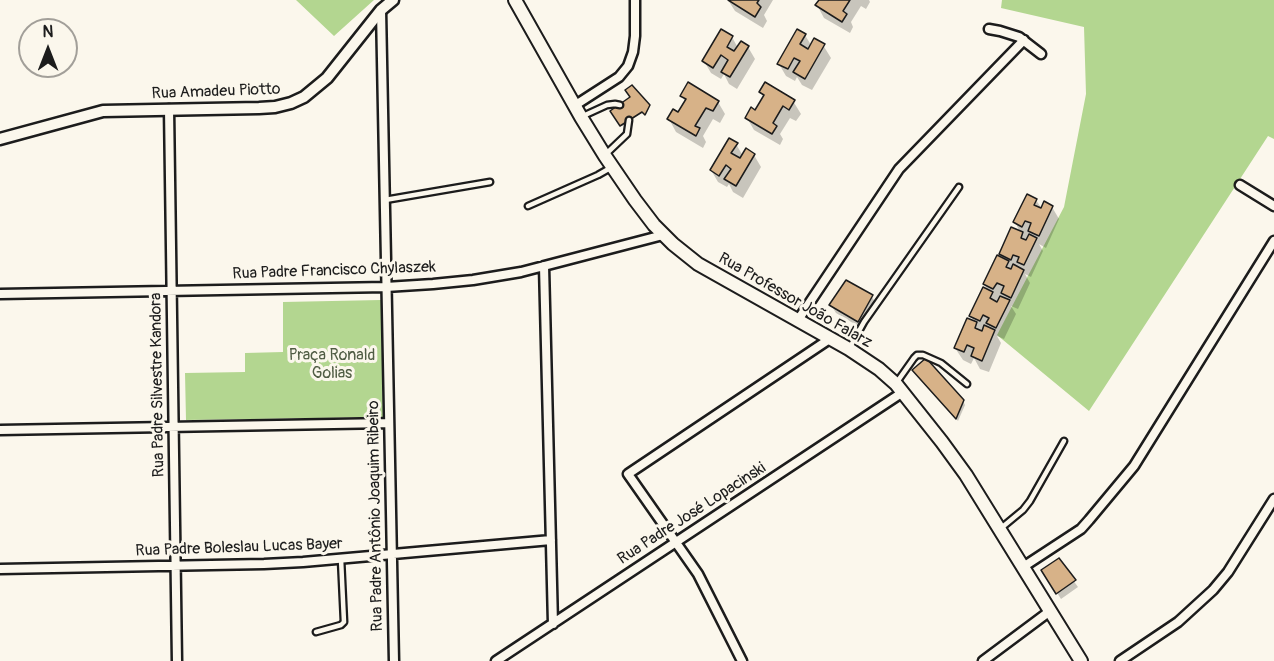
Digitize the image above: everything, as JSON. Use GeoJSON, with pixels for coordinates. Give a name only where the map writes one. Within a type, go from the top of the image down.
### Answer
{"type":"FeatureCollection","features":[{"type":"Feature","properties":{"kind":"main road","name":"Rua Professor João Falarz"},"geometry":{"type":"LineString","coordinates":[[515,0],[578,112],[645,215],[663,235],[698,264],[849,349],[900,388],[954,458],[1081,661]]}},
{"type":"Feature","properties":{"kind":"street","name":"Rua Amadeu Piotto"},"geometry":{"type":"LineString","coordinates":[[0,139],[103,111],[275,107],[291,103],[304,97],[327,78],[381,10],[393,0]]}},
{"type":"Feature","properties":{"kind":"street"},"geometry":{"type":"LineString","coordinates":[[578,112],[619,77],[628,66],[635,36],[636,0]]}},
{"type":"Feature","properties":{"kind":"street","name":"Rua Padre Antônio Joaquim Ribeiro"},"geometry":{"type":"LineString","coordinates":[[381,10],[394,661]]}},
{"type":"Feature","properties":{"kind":"street"},"geometry":{"type":"LineString","coordinates":[[989,29],[1010,33],[1024,40],[1041,54]]}},
{"type":"Feature","properties":{"kind":"street"},"geometry":{"type":"LineString","coordinates":[[798,320],[899,169],[1024,40]]}},
{"type":"Feature","properties":{"kind":"street","name":"Rua Padre Silvestre Kandora"},"geometry":{"type":"LineString","coordinates":[[169,109],[177,661]]}},
{"type":"Feature","properties":{"kind":"street"},"geometry":{"type":"LineString","coordinates":[[1240,185],[1274,206]]}},
{"type":"Feature","properties":{"kind":"street","name":"Rua Padre Francisco Chylaszek"},"geometry":{"type":"LineString","coordinates":[[0,294],[387,287],[473,280],[544,266],[663,235]]}},
{"type":"Feature","properties":{"kind":"street"},"geometry":{"type":"LineString","coordinates":[[1023,567],[1081,529],[1134,466],[1274,241]]}},
{"type":"Feature","properties":{"kind":"street"},"geometry":{"type":"LineString","coordinates":[[544,266],[553,624]]}},
{"type":"Feature","properties":{"kind":"street"},"geometry":{"type":"LineString","coordinates":[[742,661],[702,580],[628,474],[831,338]]}},
{"type":"Feature","properties":{"kind":"street","name":"Rua Padre José Lopacinski"},"geometry":{"type":"LineString","coordinates":[[496,661],[676,542],[900,388]]}},
{"type":"Feature","properties":{"kind":"street"},"geometry":{"type":"LineString","coordinates":[[0,430],[389,423]]}},
{"type":"Feature","properties":{"kind":"street"},"geometry":{"type":"LineString","coordinates":[[1120,661],[1178,622],[1213,590],[1228,572],[1274,499]]}},
{"type":"Feature","properties":{"kind":"street","name":"Rua Padre Boleslau Lucas Bayer"},"geometry":{"type":"LineString","coordinates":[[0,569],[264,564],[550,540]]}},
{"type":"Feature","properties":{"kind":"street"},"geometry":{"type":"LineString","coordinates":[[983,661],[1050,611]]}},
{"type":"Feature","properties":{"kind":"lane"},"geometry":{"type":"LineString","coordinates":[[578,112],[607,105],[620,105]]}},
{"type":"Feature","properties":{"kind":"lane"},"geometry":{"type":"LineString","coordinates":[[605,156],[627,134],[629,120]]}},
{"type":"Feature","properties":{"kind":"lane"},"geometry":{"type":"LineString","coordinates":[[528,206],[612,167]]}},
{"type":"Feature","properties":{"kind":"lane"},"geometry":{"type":"LineString","coordinates":[[385,200],[490,182]]}},
{"type":"Feature","properties":{"kind":"lane"},"geometry":{"type":"LineString","coordinates":[[849,349],[864,322],[959,187]]}},
{"type":"Feature","properties":{"kind":"lane"},"geometry":{"type":"LineString","coordinates":[[900,388],[917,355],[923,355],[940,363],[967,384]]}},
{"type":"Feature","properties":{"kind":"lane"},"geometry":{"type":"LineString","coordinates":[[1000,529],[1023,510],[1030,501],[1064,441]]}},
{"type":"Feature","properties":{"kind":"lane"},"geometry":{"type":"LineString","coordinates":[[316,632],[341,625],[344,622],[341,559]]}},
{"type":"Feature","properties":{"kind":"green space"},"geometry":{"type":"Polygon","coordinates":[[[296,0],[374,0],[334,36],[296,0]]]}},
{"type":"Feature","properties":{"kind":"green space"},"geometry":{"type":"Polygon","coordinates":[[[1002,0],[1274,0],[1274,139],[1268,136],[1089,411],[997,335],[1064,207],[1086,94],[1084,27],[1001,8],[1002,0]]]}},
{"type":"Feature","properties":{"kind":"green space","name":"Praça Ronald Golias"},"geometry":{"type":"Polygon","coordinates":[[[381,300],[383,417],[186,420],[185,373],[245,372],[245,353],[283,352],[283,302],[381,300]]]}},
{"type":"Feature","properties":{"kind":"building"},"geometry":{"type":"Polygon","coordinates":[[[728,0],[759,0],[757,3],[761,7],[755,17],[728,0]]]}},
{"type":"Feature","properties":{"kind":"building"},"geometry":{"type":"Polygon","coordinates":[[[819,0],[850,0],[843,11],[847,14],[842,22],[815,5],[819,0]]]}},
{"type":"Feature","properties":{"kind":"building"},"geometry":{"type":"Polygon","coordinates":[[[721,29],[733,36],[727,47],[734,51],[741,41],[749,46],[730,77],[721,72],[728,60],[721,55],[713,68],[702,61],[721,29]]]}},
{"type":"Feature","properties":{"kind":"building"},"geometry":{"type":"Polygon","coordinates":[[[797,29],[806,34],[800,44],[808,49],[814,38],[825,44],[805,79],[793,72],[800,61],[794,58],[788,69],[777,64],[797,29]]]}},
{"type":"Feature","properties":{"kind":"building"},"geometry":{"type":"Polygon","coordinates":[[[688,82],[719,101],[713,111],[706,108],[695,126],[700,128],[696,136],[667,119],[673,109],[678,112],[686,99],[680,96],[688,82]]]}},
{"type":"Feature","properties":{"kind":"building"},"geometry":{"type":"Polygon","coordinates":[[[765,82],[795,100],[789,110],[783,106],[773,123],[777,126],[772,134],[745,118],[751,107],[755,110],[764,95],[759,92],[765,82]]]}},
{"type":"Feature","properties":{"kind":"building"},"geometry":{"type":"Polygon","coordinates":[[[632,85],[650,105],[645,115],[642,112],[620,126],[610,111],[630,97],[625,90],[632,85]]]}},
{"type":"Feature","properties":{"kind":"building"},"geometry":{"type":"Polygon","coordinates":[[[729,138],[738,143],[731,153],[740,158],[746,148],[755,154],[736,186],[724,179],[731,169],[726,165],[719,176],[710,170],[729,138]]]}},
{"type":"Feature","properties":{"kind":"building"},"geometry":{"type":"Polygon","coordinates":[[[1027,194],[1037,199],[1034,205],[1041,208],[1044,201],[1053,206],[1039,236],[1028,231],[1031,223],[1025,221],[1022,227],[1013,222],[1027,194]]]}},
{"type":"Feature","properties":{"kind":"building"},"geometry":{"type":"Polygon","coordinates":[[[1011,227],[1023,232],[1021,238],[1026,240],[1029,234],[1037,238],[1024,265],[1017,262],[1019,257],[1013,255],[1011,260],[999,254],[1011,227]]]}},
{"type":"Feature","properties":{"kind":"building"},"geometry":{"type":"Polygon","coordinates":[[[997,255],[1009,261],[1006,267],[1011,269],[1013,264],[1024,270],[1011,298],[1001,293],[1004,286],[997,283],[993,289],[983,284],[997,255]]]}},
{"type":"Feature","properties":{"kind":"building"},"geometry":{"type":"Polygon","coordinates":[[[846,280],[873,295],[858,322],[829,305],[846,280]]]}},
{"type":"Feature","properties":{"kind":"building"},"geometry":{"type":"Polygon","coordinates":[[[983,287],[993,292],[990,298],[997,302],[1000,296],[1010,300],[996,328],[986,323],[989,318],[983,315],[980,321],[969,316],[983,287]]]}},
{"type":"Feature","properties":{"kind":"building"},"geometry":{"type":"Polygon","coordinates":[[[967,318],[977,322],[975,328],[982,331],[984,325],[995,330],[982,361],[971,356],[974,348],[967,345],[964,352],[954,348],[967,318]]]}},
{"type":"Feature","properties":{"kind":"building"},"geometry":{"type":"Polygon","coordinates":[[[926,358],[964,400],[956,419],[912,370],[926,358]]]}},
{"type":"Feature","properties":{"kind":"building"},"geometry":{"type":"Polygon","coordinates":[[[1059,558],[1076,580],[1056,594],[1041,570],[1059,558]]]}}]}
